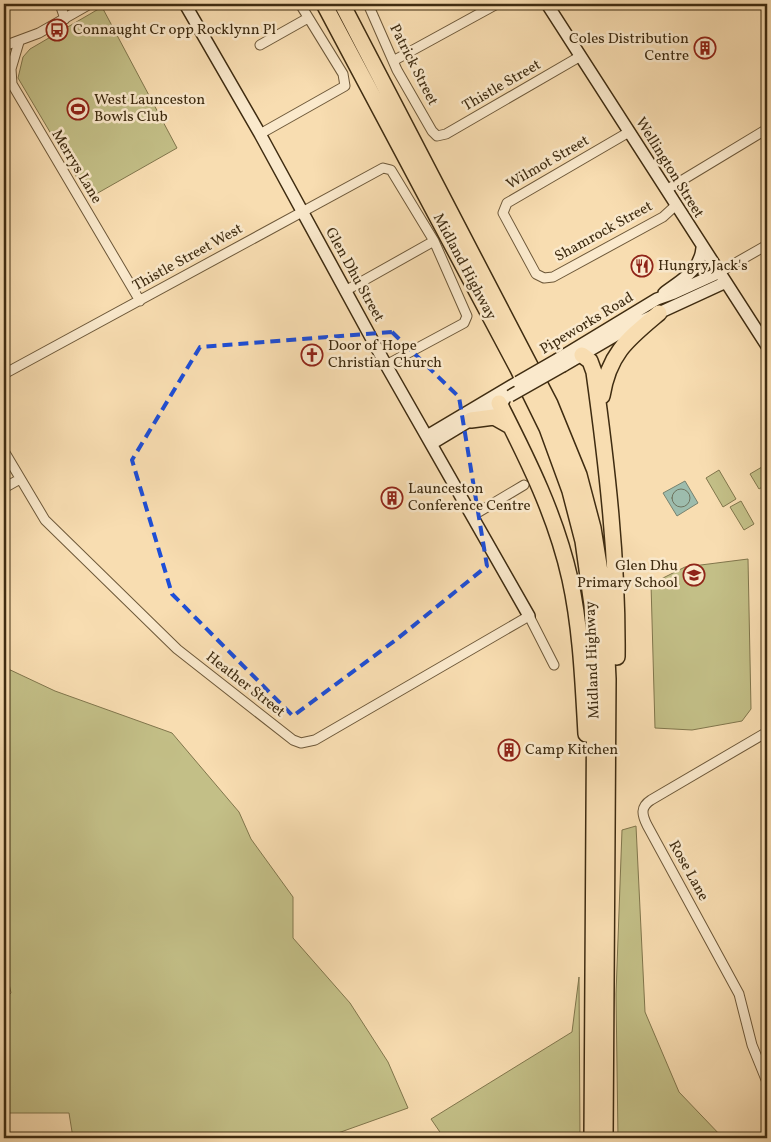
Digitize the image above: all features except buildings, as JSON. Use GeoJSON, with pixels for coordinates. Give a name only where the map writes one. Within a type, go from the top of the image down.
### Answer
{"type":"FeatureCollection","features":[{"type":"Feature","properties":{"kind":"highway","name":"Midland Highway"},"geometry":{"type":"LineString","coordinates":[[324,4],[518,368],[547,428],[570,492],[585,555],[594,627],[592,1138]]}},
{"type":"Feature","properties":{"kind":"highway","name":"Midland Highway"},"geometry":{"type":"LineString","coordinates":[[342,4],[550,404],[574,461],[587,501],[602,575],[607,643],[605,1138]]}},
{"type":"Feature","properties":{"kind":"highway"},"geometry":{"type":"LineString","coordinates":[[601,422],[604,385],[613,358],[656,305]]}},
{"type":"Feature","properties":{"kind":"highway"},"geometry":{"type":"LineString","coordinates":[[582,354],[593,367],[601,422],[612,523],[617,618],[614,797],[607,906]]}},
{"type":"Feature","properties":{"kind":"highway"},"geometry":{"type":"LineString","coordinates":[[503,396],[513,429],[549,508],[564,556],[575,605],[581,660],[593,868]]}},
{"type":"Feature","properties":{"kind":"highway"},"geometry":{"type":"LineString","coordinates":[[471,420],[494,417],[503,420],[513,429]]}},
{"type":"Feature","properties":{"kind":"main road","name":"Glen Dhu Street"},"geometry":{"type":"LineString","coordinates":[[185,4],[260,134],[386,365],[529,616]]}},
{"type":"Feature","properties":{"kind":"main road","name":"Wellington Street"},"geometry":{"type":"LineString","coordinates":[[547,4],[721,278],[766,342]]}},
{"type":"Feature","properties":{"kind":"main road"},"geometry":{"type":"LineString","coordinates":[[656,305],[695,268],[700,260],[702,248]]}},
{"type":"Feature","properties":{"kind":"main road","name":"Pipeworks Road"},"geometry":{"type":"LineString","coordinates":[[429,440],[656,305],[721,278]]}},
{"type":"Feature","properties":{"kind":"main road","name":"Pipeworks Road"},"geometry":{"type":"LineString","coordinates":[[429,440],[471,420],[518,382],[582,354],[656,305]]}},
{"type":"Feature","properties":{"kind":"street"},"geometry":{"type":"LineString","coordinates":[[60,4],[65,19]]}},
{"type":"Feature","properties":{"kind":"street"},"geometry":{"type":"LineString","coordinates":[[4,46],[19,42],[90,4]]}},
{"type":"Feature","properties":{"kind":"street"},"geometry":{"type":"LineString","coordinates":[[260,134],[345,86],[342,74],[300,4]]}},
{"type":"Feature","properties":{"kind":"street","name":"Patrick Street"},"geometry":{"type":"LineString","coordinates":[[368,4],[393,61],[431,129],[437,136]]}},
{"type":"Feature","properties":{"kind":"street"},"geometry":{"type":"LineString","coordinates":[[393,61],[497,4]]}},
{"type":"Feature","properties":{"kind":"street"},"geometry":{"type":"LineString","coordinates":[[260,45],[308,18]]}},
{"type":"Feature","properties":{"kind":"street","name":"Merrys Lane"},"geometry":{"type":"LineString","coordinates":[[19,42],[11,69],[12,84],[140,301]]}},
{"type":"Feature","properties":{"kind":"street","name":"Thistle Street"},"geometry":{"type":"LineString","coordinates":[[437,136],[446,134],[580,57]]}},
{"type":"Feature","properties":{"kind":"street"},"geometry":{"type":"LineString","coordinates":[[666,190],[767,129]]}},
{"type":"Feature","properties":{"kind":"street","name":"Wilmot Street"},"geometry":{"type":"LineString","coordinates":[[544,278],[536,274],[503,208],[507,203],[629,132]]}},
{"type":"Feature","properties":{"kind":"street","name":"Thistle Street West"},"geometry":{"type":"LineString","coordinates":[[4,374],[374,171],[386,168],[390,170],[434,241]]}},
{"type":"Feature","properties":{"kind":"street","name":"Shamrock Street"},"geometry":{"type":"LineString","coordinates":[[544,278],[553,277],[616,243],[663,217],[675,206]]}},
{"type":"Feature","properties":{"kind":"street"},"geometry":{"type":"LineString","coordinates":[[345,291],[434,241],[466,312],[466,320],[386,365]]}},
{"type":"Feature","properties":{"kind":"street","name":"Pipeworks Road"},"geometry":{"type":"LineString","coordinates":[[721,278],[767,245]]}},
{"type":"Feature","properties":{"kind":"street","name":"Heather Street"},"geometry":{"type":"LineString","coordinates":[[4,451],[46,520],[164,638],[293,740],[301,743],[314,740],[529,616]]}},
{"type":"Feature","properties":{"kind":"street"},"geometry":{"type":"LineString","coordinates":[[4,488],[20,479]]}},
{"type":"Feature","properties":{"kind":"street"},"geometry":{"type":"LineString","coordinates":[[472,516],[524,485]]}},
{"type":"Feature","properties":{"kind":"street","name":"Glen Dhu Street"},"geometry":{"type":"LineString","coordinates":[[529,616],[554,664]]}},
{"type":"Feature","properties":{"kind":"street","name":"Rose Lane"},"geometry":{"type":"LineString","coordinates":[[767,732],[647,802],[642,812],[647,825],[739,994],[752,1045],[767,1082]]}},
{"type":"Feature","properties":{"kind":"highlighted area"},"geometry":{"type":"Polygon","coordinates":[[[392,332],[459,397],[487,566],[397,639],[293,716],[172,594],[132,460],[200,347],[392,332]]]}},
{"type":"Feature","properties":{"kind":"shaded area"},"geometry":{"type":"Polygon","coordinates":[[[102,7],[177,148],[89,198],[18,78],[23,57],[30,49],[102,7]]]}},
{"type":"Feature","properties":{"kind":"shaded area"},"geometry":{"type":"Polygon","coordinates":[[[767,464],[767,484],[759,489],[750,474],[767,464]]]}},
{"type":"Feature","properties":{"kind":"shaded area"},"geometry":{"type":"Polygon","coordinates":[[[719,470],[736,499],[723,507],[706,478],[719,470]]]}},
{"type":"Feature","properties":{"kind":"shaded area"},"geometry":{"type":"Polygon","coordinates":[[[741,501],[754,524],[744,530],[730,507],[741,501]]]}},
{"type":"Feature","properties":{"kind":"shaded area"},"geometry":{"type":"Polygon","coordinates":[[[748,559],[751,709],[742,721],[692,730],[655,728],[651,584],[685,567],[748,559]]]}},
{"type":"Feature","properties":{"kind":"shaded area"},"geometry":{"type":"Polygon","coordinates":[[[4,667],[55,691],[172,733],[239,812],[251,839],[293,897],[293,938],[350,1003],[388,1062],[408,1108],[324,1138],[73,1138],[69,1113],[4,1113],[4,1000],[11,993],[4,961],[4,667]]]}},
{"type":"Feature","properties":{"kind":"shaded area"},"geometry":{"type":"Polygon","coordinates":[[[636,826],[645,1012],[679,1092],[723,1138],[618,1138],[616,994],[622,830],[636,826]]]}},
{"type":"Feature","properties":{"kind":"shaded area"},"geometry":{"type":"Polygon","coordinates":[[[579,977],[580,1138],[444,1138],[431,1119],[572,1032],[579,977]]]}},
{"type":"Feature","properties":{"kind":"water"},"geometry":{"type":"Polygon","coordinates":[[[685,481],[698,503],[677,516],[663,493],[685,481]]]}},
{"type":"Feature","properties":{"kind":"place","name":"Connaught Cr opp Rocklynn Pl"},"geometry":{"type":"Point","coordinates":[57,30]}},
{"type":"Feature","properties":{"kind":"place","name":"Coles Distribution Centre"},"geometry":{"type":"Point","coordinates":[705,48]}},
{"type":"Feature","properties":{"kind":"place","name":"West Launceston Bowls Club"},"geometry":{"type":"Point","coordinates":[78,109]}},
{"type":"Feature","properties":{"kind":"place","name":"Hungry Jack's"},"geometry":{"type":"Point","coordinates":[642,266]}},
{"type":"Feature","properties":{"kind":"place","name":"Door of Hope Christian Church"},"geometry":{"type":"Point","coordinates":[312,355]}},
{"type":"Feature","properties":{"kind":"place","name":"Launceston Conference Centre"},"geometry":{"type":"Point","coordinates":[392,498]}},
{"type":"Feature","properties":{"kind":"place","name":"Glen Dhu Primary School"},"geometry":{"type":"Point","coordinates":[694,575]}},
{"type":"Feature","properties":{"kind":"place","name":"Camp Kitchen"},"geometry":{"type":"Point","coordinates":[509,750]}}]}
